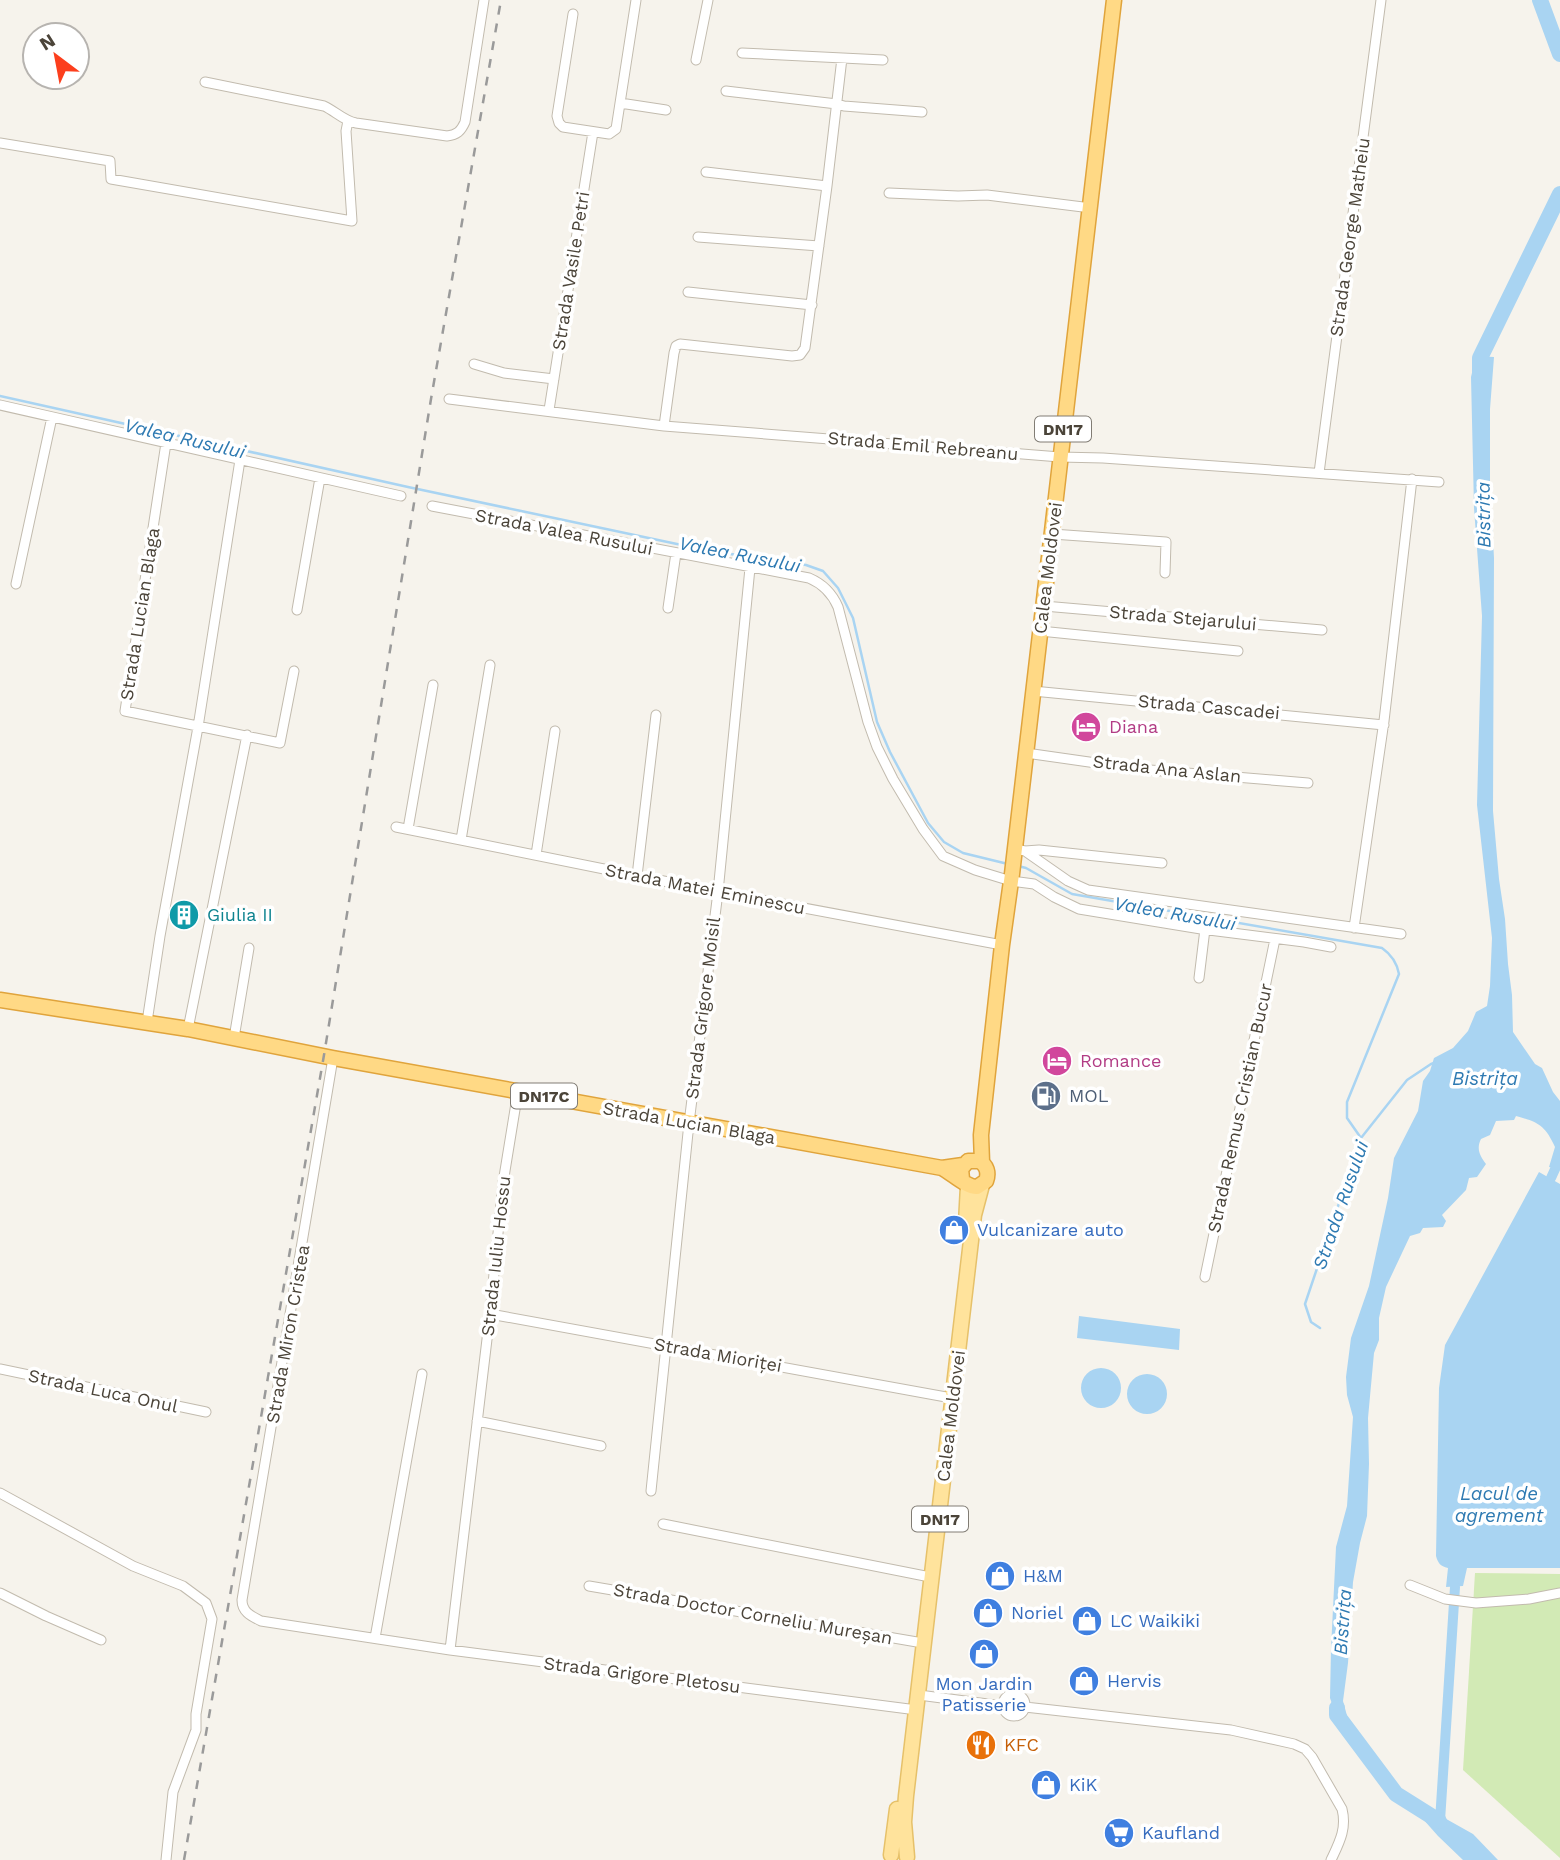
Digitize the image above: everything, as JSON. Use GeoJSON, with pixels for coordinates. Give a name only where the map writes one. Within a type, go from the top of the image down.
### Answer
{"type":"FeatureCollection","features":[{"type":"Feature","properties":{"kind":"highway","name":"Calea Moldovei"},"geometry":{"type":"LineString","coordinates":[[971,1173],[981,1135],[1002,945],[1016,863],[1033,691],[1114,0]]}},
{"type":"Feature","properties":{"kind":"highway","name":"Strada Lucian Blaga"},"geometry":{"type":"LineString","coordinates":[[0,1000],[188,1029],[333,1058],[971,1173]]}},
{"type":"Feature","properties":{"kind":"main road","name":"Calea Moldovei"},"geometry":{"type":"LineString","coordinates":[[889,1858],[925,1576],[971,1173]]}},
{"type":"Feature","properties":{"kind":"main road","name":"Calea Moldovei"},"geometry":{"type":"LineString","coordinates":[[908,1859],[904,1822],[974,1215],[971,1173]]}},
{"type":"Feature","properties":{"kind":"main road"},"geometry":{"type":"LineString","coordinates":[[889,1858],[899,1854],[908,1859]]}},
{"type":"Feature","properties":{"kind":"street"},"geometry":{"type":"LineString","coordinates":[[205,82],[324,106],[348,121],[454,135],[465,122],[481,0]]}},
{"type":"Feature","properties":{"kind":"street"},"geometry":{"type":"LineString","coordinates":[[573,14],[557,116],[559,123],[563,127],[609,134],[616,129],[636,0]]}},
{"type":"Feature","properties":{"kind":"street"},"geometry":{"type":"LineString","coordinates":[[696,60],[708,0]]}},
{"type":"Feature","properties":{"kind":"street","name":"Strada George Matheiu"},"geometry":{"type":"LineString","coordinates":[[1318,473],[1381,0]]}},
{"type":"Feature","properties":{"kind":"street"},"geometry":{"type":"LineString","coordinates":[[742,52],[883,60]]}},
{"type":"Feature","properties":{"kind":"street"},"geometry":{"type":"LineString","coordinates":[[664,426],[676,346],[684,344],[792,356],[800,355],[805,348],[842,58]]}},
{"type":"Feature","properties":{"kind":"street"},"geometry":{"type":"LineString","coordinates":[[726,91],[844,106],[922,112]]}},
{"type":"Feature","properties":{"kind":"street"},"geometry":{"type":"LineString","coordinates":[[620,103],[666,110]]}},
{"type":"Feature","properties":{"kind":"street"},"geometry":{"type":"LineString","coordinates":[[0,143],[110,161],[111,179],[352,221],[346,131],[348,121]]}},
{"type":"Feature","properties":{"kind":"street","name":"Strada Vasile Petri"},"geometry":{"type":"LineString","coordinates":[[549,410],[593,132]]}},
{"type":"Feature","properties":{"kind":"street"},"geometry":{"type":"LineString","coordinates":[[706,172],[827,186]]}},
{"type":"Feature","properties":{"kind":"street"},"geometry":{"type":"LineString","coordinates":[[889,193],[958,197],[987,195],[1091,208]]}},
{"type":"Feature","properties":{"kind":"street"},"geometry":{"type":"LineString","coordinates":[[698,237],[819,246]]}},
{"type":"Feature","properties":{"kind":"street"},"geometry":{"type":"LineString","coordinates":[[688,292],[812,305]]}},
{"type":"Feature","properties":{"kind":"street"},"geometry":{"type":"LineString","coordinates":[[474,364],[504,373],[554,379]]}},
{"type":"Feature","properties":{"kind":"street","name":"Strada Emil Rebreanu"},"geometry":{"type":"LineString","coordinates":[[449,399],[664,426],[1060,457],[1439,482]]}},
{"type":"Feature","properties":{"kind":"street"},"geometry":{"type":"LineString","coordinates":[[0,405],[401,496]]}},
{"type":"Feature","properties":{"kind":"street"},"geometry":{"type":"LineString","coordinates":[[16,584],[52,417]]}},
{"type":"Feature","properties":{"kind":"street","name":"Strada Lucian Blaga"},"geometry":{"type":"LineString","coordinates":[[166,443],[125,711],[280,743],[294,671]]}},
{"type":"Feature","properties":{"kind":"street"},"geometry":{"type":"LineString","coordinates":[[147,1022],[198,727],[240,460]]}},
{"type":"Feature","properties":{"kind":"street"},"geometry":{"type":"LineString","coordinates":[[297,610],[320,478]]}},
{"type":"Feature","properties":{"kind":"street"},"geometry":{"type":"LineString","coordinates":[[1354,928],[1384,725],[1412,479]]}},
{"type":"Feature","properties":{"kind":"street","name":"Strada Valea Rusului"},"geometry":{"type":"LineString","coordinates":[[432,506],[809,578],[819,583],[834,598],[838,607],[868,723],[893,779],[923,829],[943,856],[975,870],[1016,863]]}},
{"type":"Feature","properties":{"kind":"street"},"geometry":{"type":"LineString","coordinates":[[1052,534],[1166,542],[1165,573]]}},
{"type":"Feature","properties":{"kind":"street"},"geometry":{"type":"LineString","coordinates":[[668,608],[676,553]]}},
{"type":"Feature","properties":{"kind":"street","name":"Strada Grigore Moisil"},"geometry":{"type":"LineString","coordinates":[[651,1491],[689,1123],[718,892],[750,568]]}},
{"type":"Feature","properties":{"kind":"street","name":"Strada Stejarului"},"geometry":{"type":"LineString","coordinates":[[1044,606],[1322,631]]}},
{"type":"Feature","properties":{"kind":"street"},"geometry":{"type":"LineString","coordinates":[[1040,631],[1238,651]]}},
{"type":"Feature","properties":{"kind":"street"},"geometry":{"type":"LineString","coordinates":[[461,840],[490,665]]}},
{"type":"Feature","properties":{"kind":"street"},"geometry":{"type":"LineString","coordinates":[[408,829],[433,685]]}},
{"type":"Feature","properties":{"kind":"street","name":"Strada Cascadei"},"geometry":{"type":"LineString","coordinates":[[1033,691],[1384,725]]}},
{"type":"Feature","properties":{"kind":"street"},"geometry":{"type":"LineString","coordinates":[[637,876],[656,715]]}},
{"type":"Feature","properties":{"kind":"street"},"geometry":{"type":"LineString","coordinates":[[536,855],[555,731]]}},
{"type":"Feature","properties":{"kind":"street"},"geometry":{"type":"LineString","coordinates":[[188,1029],[247,735]]}},
{"type":"Feature","properties":{"kind":"street","name":"Strada Ana Aslan"},"geometry":{"type":"LineString","coordinates":[[1026,753],[1138,769],[1308,783]]}},
{"type":"Feature","properties":{"kind":"street","name":"Strada Matei Eminescu"},"geometry":{"type":"LineString","coordinates":[[396,827],[718,892],[1002,945]]}},
{"type":"Feature","properties":{"kind":"street"},"geometry":{"type":"LineString","coordinates":[[1016,863],[1039,850],[1162,863]]}},
{"type":"Feature","properties":{"kind":"street"},"geometry":{"type":"LineString","coordinates":[[1016,863],[1088,890],[1401,934]]}},
{"type":"Feature","properties":{"kind":"street"},"geometry":{"type":"LineString","coordinates":[[1016,863],[1034,884],[1079,909],[1331,947]]}},
{"type":"Feature","properties":{"kind":"street"},"geometry":{"type":"LineString","coordinates":[[1199,978],[1205,929]]}},
{"type":"Feature","properties":{"kind":"street","name":"Strada Remus Cristian Bucur"},"geometry":{"type":"LineString","coordinates":[[1205,1277],[1275,939]]}},
{"type":"Feature","properties":{"kind":"street"},"geometry":{"type":"LineString","coordinates":[[234,1038],[249,948]]}},
{"type":"Feature","properties":{"kind":"street","name":"Strada Miron Cristea"},"geometry":{"type":"LineString","coordinates":[[244,1610],[242,1600],[333,1058]]}},
{"type":"Feature","properties":{"kind":"street","name":"Strada Iuliu Hossu"},"geometry":{"type":"LineString","coordinates":[[450,1650],[503,1183],[519,1091]]}},
{"type":"Feature","properties":{"kind":"street","name":"Strada Mioriței"},"geometry":{"type":"LineString","coordinates":[[490,1314],[946,1396]]}},
{"type":"Feature","properties":{"kind":"street","name":"Strada Luca Onul"},"geometry":{"type":"LineString","coordinates":[[0,1369],[206,1412]]}},
{"type":"Feature","properties":{"kind":"street"},"geometry":{"type":"LineString","coordinates":[[375,1638],[422,1374]]}},
{"type":"Feature","properties":{"kind":"street"},"geometry":{"type":"LineString","coordinates":[[477,1422],[601,1447]]}},
{"type":"Feature","properties":{"kind":"street"},"geometry":{"type":"LineString","coordinates":[[0,1493],[133,1566],[183,1586],[201,1597],[210,1609],[212,1619],[196,1714],[196,1730],[173,1792],[166,1860]]}},
{"type":"Feature","properties":{"kind":"street"},"geometry":{"type":"LineString","coordinates":[[663,1524],[925,1576]]}},
{"type":"Feature","properties":{"kind":"street"},"geometry":{"type":"LineString","coordinates":[[1410,1585],[1446,1599],[1476,1603],[1529,1599],[1560,1593]]}},
{"type":"Feature","properties":{"kind":"street","name":"Strada Doctor Corneliu Mureșan"},"geometry":{"type":"LineString","coordinates":[[589,1586],[917,1642]]}},
{"type":"Feature","properties":{"kind":"street"},"geometry":{"type":"LineString","coordinates":[[0,1593],[101,1640]]}},
{"type":"Feature","properties":{"kind":"street","name":"Strada Grigore Pletosu"},"geometry":{"type":"LineString","coordinates":[[244,1610],[261,1621],[450,1650],[909,1709]]}},
{"type":"Feature","properties":{"kind":"street"},"geometry":{"type":"LineString","coordinates":[[1015,1694],[1022,1697],[1025,1707],[1021,1713],[1014,1716],[1007,1713],[1003,1706],[1005,1697],[1015,1694]]}},
{"type":"Feature","properties":{"kind":"street"},"geometry":{"type":"LineString","coordinates":[[919,1695],[1003,1706]]}},
{"type":"Feature","properties":{"kind":"street"},"geometry":{"type":"LineString","coordinates":[[1025,1707],[1231,1730],[1300,1746],[1312,1757],[1344,1816],[1343,1834],[1331,1860]]}},
{"type":"Feature","properties":{"kind":"green space"},"geometry":{"type":"Polygon","coordinates":[[[1475,1573],[1560,1574],[1560,1858],[1463,1770],[1475,1573]]]}},
{"type":"Feature","properties":{"kind":"water","name":"Bistrița"},"geometry":{"type":"Polygon","coordinates":[[[1476,356],[1494,357],[1490,409],[1494,558],[1493,811],[1512,995],[1513,1032],[1535,1064],[1542,1068],[1560,1101],[1560,1169],[1549,1167],[1555,1147],[1540,1126],[1516,1116],[1514,1120],[1496,1121],[1490,1135],[1481,1139],[1479,1146],[1479,1152],[1486,1164],[1477,1177],[1469,1178],[1466,1190],[1442,1215],[1446,1221],[1443,1227],[1423,1228],[1420,1233],[1410,1236],[1386,1287],[1379,1318],[1379,1340],[1374,1353],[1368,1418],[1367,1516],[1353,1582],[1343,1701],[1349,1723],[1340,1727],[1330,1698],[1331,1649],[1336,1547],[1347,1506],[1353,1417],[1347,1395],[1346,1377],[1351,1338],[1369,1286],[1394,1158],[1418,1111],[1423,1081],[1434,1058],[1453,1048],[1468,1031],[1476,1012],[1487,1006],[1490,986],[1492,938],[1477,805],[1482,616],[1474,508],[1471,377],[1476,356]]]}},
{"type":"Feature","properties":{"kind":"water","name":"Lacul de agrement"},"geometry":{"type":"Polygon","coordinates":[[[1539,1172],[1560,1184],[1560,1568],[1467,1568],[1463,1586],[1446,1587],[1448,1568],[1440,1564],[1436,1556],[1439,1388],[1445,1345],[1539,1172]]]}},
{"type":"Feature","properties":{"kind":"water"},"geometry":{"type":"Polygon","coordinates":[[[1079,1316],[1180,1329],[1179,1350],[1077,1338],[1079,1316]]]}},
{"type":"Feature","properties":{"kind":"water"},"geometry":{"type":"Polygon","coordinates":[[[1101,1368],[1109,1369],[1115,1374],[1120,1380],[1120,1396],[1115,1402],[1109,1407],[1101,1408],[1093,1407],[1087,1402],[1082,1396],[1081,1388],[1082,1380],[1087,1374],[1093,1369],[1101,1368]]]}},
{"type":"Feature","properties":{"kind":"water"},"geometry":{"type":"Polygon","coordinates":[[[1147,1374],[1161,1380],[1167,1394],[1161,1408],[1147,1414],[1133,1408],[1127,1394],[1133,1380],[1147,1374]]]}},
{"type":"Feature","properties":{"kind":"water"},"geometry":{"type":"Polygon","coordinates":[[[1415,1810],[1432,1811],[1473,1834],[1498,1860],[1463,1860],[1415,1810]]]}},
{"type":"Feature","properties":{"kind":"waterway","name":"Bistrița"},"geometry":{"type":"LineString","coordinates":[[1540,0],[1560,54]]}},
{"type":"Feature","properties":{"kind":"waterway","name":"Bistrița"},"geometry":{"type":"LineString","coordinates":[[1480,376],[1480,358],[1560,194]]}},
{"type":"Feature","properties":{"kind":"waterway","name":"Valea Rusului"},"geometry":{"type":"LineString","coordinates":[[0,396],[408,487],[710,551],[806,565],[823,571],[838,588],[853,618],[877,722],[928,823],[944,842],[963,853],[1008,864]]}},
{"type":"Feature","properties":{"kind":"waterway","name":"Valea Rusului"},"geometry":{"type":"LineString","coordinates":[[1018,866],[1072,894],[1382,948],[1386,951],[1394,960],[1399,974],[1347,1102],[1347,1118],[1361,1138]]}},
{"type":"Feature","properties":{"kind":"waterway","name":"Strada Rusului"},"geometry":{"type":"LineString","coordinates":[[1320,1328],[1311,1322],[1305,1304],[1361,1138],[1407,1080],[1434,1063]]}},
{"type":"Feature","properties":{"kind":"waterway"},"geometry":{"type":"LineString","coordinates":[[1551,1178],[1560,1158]]}},
{"type":"Feature","properties":{"kind":"waterway"},"geometry":{"type":"LineString","coordinates":[[1440,1821],[1455,1587]]}},
{"type":"Feature","properties":{"kind":"waterway","name":"Bistrița"},"geometry":{"type":"LineString","coordinates":[[1337,1708],[1337,1715],[1396,1794],[1439,1821]]}},
{"type":"Feature","properties":{"kind":"railway"},"geometry":{"type":"LineString","coordinates":[[184,1860],[324,1055],[431,399],[501,0]]}},
{"type":"Feature","properties":{"kind":"place","name":"Diana"},"geometry":{"type":"Point","coordinates":[1086,727]}},
{"type":"Feature","properties":{"kind":"place","name":"Giulia II"},"geometry":{"type":"Point","coordinates":[184,915]}},
{"type":"Feature","properties":{"kind":"place","name":"Romance"},"geometry":{"type":"Point","coordinates":[1057,1061]}},
{"type":"Feature","properties":{"kind":"place","name":"MOL"},"geometry":{"type":"Point","coordinates":[1046,1096]}},
{"type":"Feature","properties":{"kind":"place","name":"Vulcanizare auto"},"geometry":{"type":"Point","coordinates":[954,1230]}},
{"type":"Feature","properties":{"kind":"place","name":"H&M"},"geometry":{"type":"Point","coordinates":[1000,1576]}},
{"type":"Feature","properties":{"kind":"place","name":"Noriel"},"geometry":{"type":"Point","coordinates":[988,1613]}},
{"type":"Feature","properties":{"kind":"place","name":"LC Waikiki"},"geometry":{"type":"Point","coordinates":[1087,1621]}},
{"type":"Feature","properties":{"kind":"place","name":"Mon Jardin Patisserie"},"geometry":{"type":"Point","coordinates":[984,1654]}},
{"type":"Feature","properties":{"kind":"place","name":"Hervis"},"geometry":{"type":"Point","coordinates":[1084,1681]}},
{"type":"Feature","properties":{"kind":"place","name":"KFC"},"geometry":{"type":"Point","coordinates":[981,1745]}},
{"type":"Feature","properties":{"kind":"place","name":"KiK"},"geometry":{"type":"Point","coordinates":[1046,1785]}},
{"type":"Feature","properties":{"kind":"place","name":"Kaufland"},"geometry":{"type":"Point","coordinates":[1119,1833]}}]}
